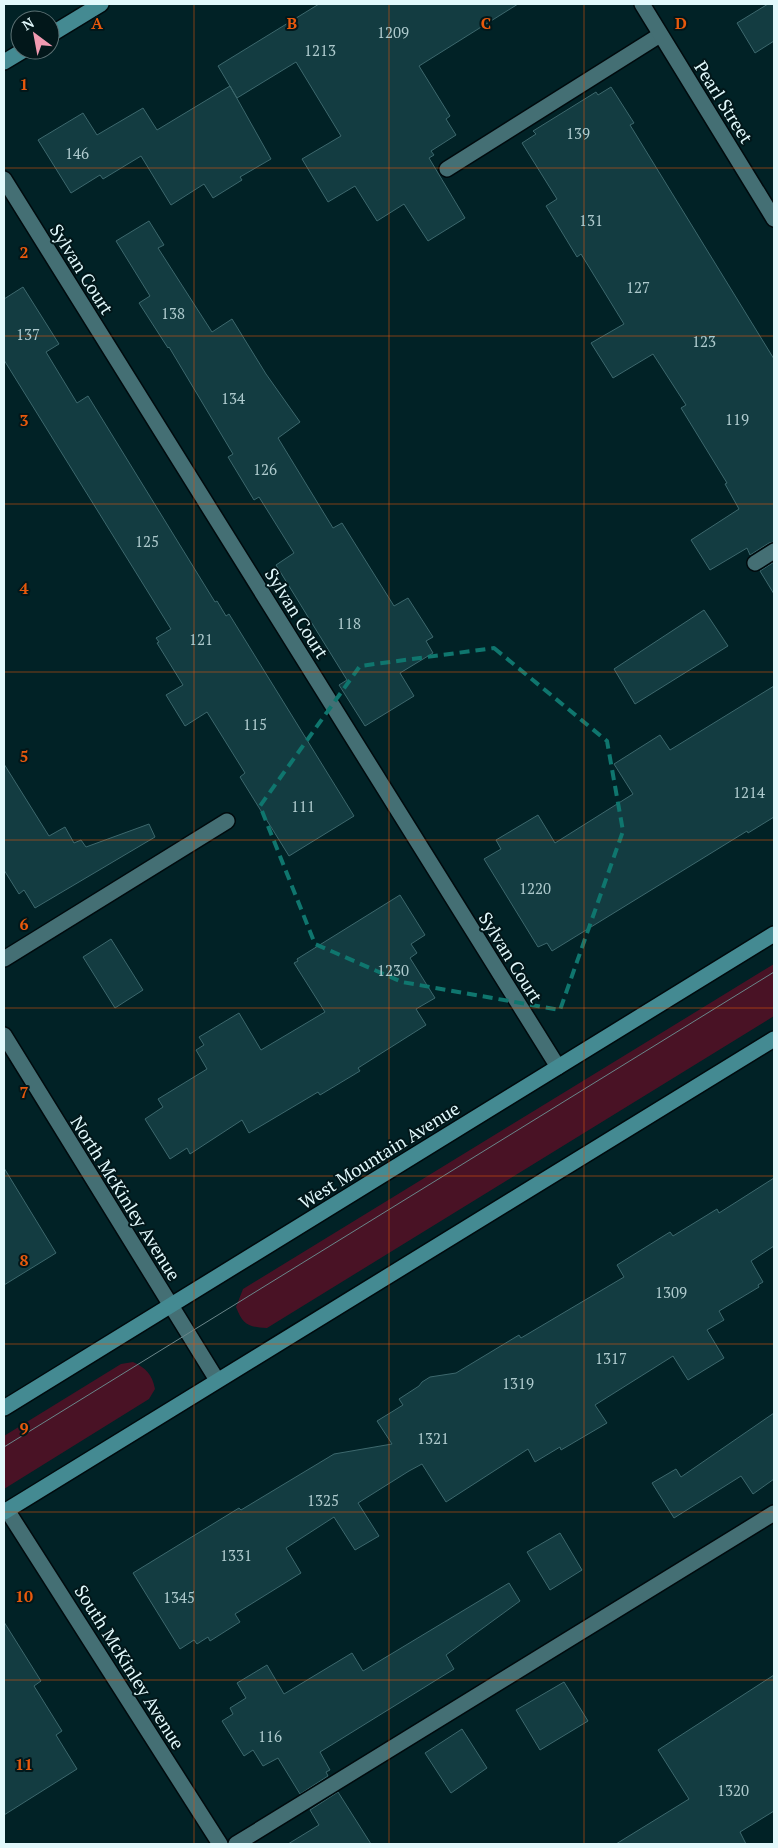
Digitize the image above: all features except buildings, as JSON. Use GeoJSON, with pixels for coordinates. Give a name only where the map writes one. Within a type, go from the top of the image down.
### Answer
{"type":"FeatureCollection","features":[{"type":"Feature","properties":{"kind":"street"},"geometry":{"type":"LineString","coordinates":[[60,29],[101,4]]}},
{"type":"Feature","properties":{"kind":"street","name":"Pearl Street"},"geometry":{"type":"LineString","coordinates":[[642,4],[774,219]]}},
{"type":"Feature","properties":{"kind":"street"},"geometry":{"type":"LineString","coordinates":[[447,169],[660,35]]}},
{"type":"Feature","properties":{"kind":"street","name":"Sylvan Court"},"geometry":{"type":"LineString","coordinates":[[4,179],[558,1067]]}},
{"type":"Feature","properties":{"kind":"street"},"geometry":{"type":"LineString","coordinates":[[755,563],[774,551]]}},
{"type":"Feature","properties":{"kind":"street"},"geometry":{"type":"LineString","coordinates":[[4,959],[227,821]]}},
{"type":"Feature","properties":{"kind":"street","name":"West Mountain Avenue"},"geometry":{"type":"LineString","coordinates":[[4,1408],[774,934]]}},
{"type":"Feature","properties":{"kind":"street","name":"North McKinley Avenue"},"geometry":{"type":"LineString","coordinates":[[4,1035],[217,1380]]}},
{"type":"Feature","properties":{"kind":"street"},"geometry":{"type":"LineString","coordinates":[[6,1511],[774,1039]]}},
{"type":"Feature","properties":{"kind":"street","name":"South McKinley Avenue"},"geometry":{"type":"LineString","coordinates":[[6,1511],[220,1844]]}},
{"type":"Feature","properties":{"kind":"street"},"geometry":{"type":"LineString","coordinates":[[236,1844],[774,1513]]}},
{"type":"Feature","properties":{"kind":"highlighted area"},"geometry":{"type":"Polygon","coordinates":[[[494,648],[607,741],[623,831],[560,1010],[402,982],[315,944],[260,806],[360,666],[494,648]]]}},
{"type":"Feature","properties":{"kind":"shaded area"},"geometry":{"type":"Polygon","coordinates":[[[774,964],[774,1016],[267,1328],[251,1326],[241,1318],[236,1307],[243,1289],[774,964]]]}},
{"type":"Feature","properties":{"kind":"shaded area"},"geometry":{"type":"Polygon","coordinates":[[[133,1362],[145,1369],[152,1379],[155,1389],[149,1399],[4,1489],[4,1436],[121,1364],[133,1362]]]}},
{"type":"Feature","properties":{"kind":"tram line"},"geometry":{"type":"LineString","coordinates":[[4,1447],[774,972]]}}]}
